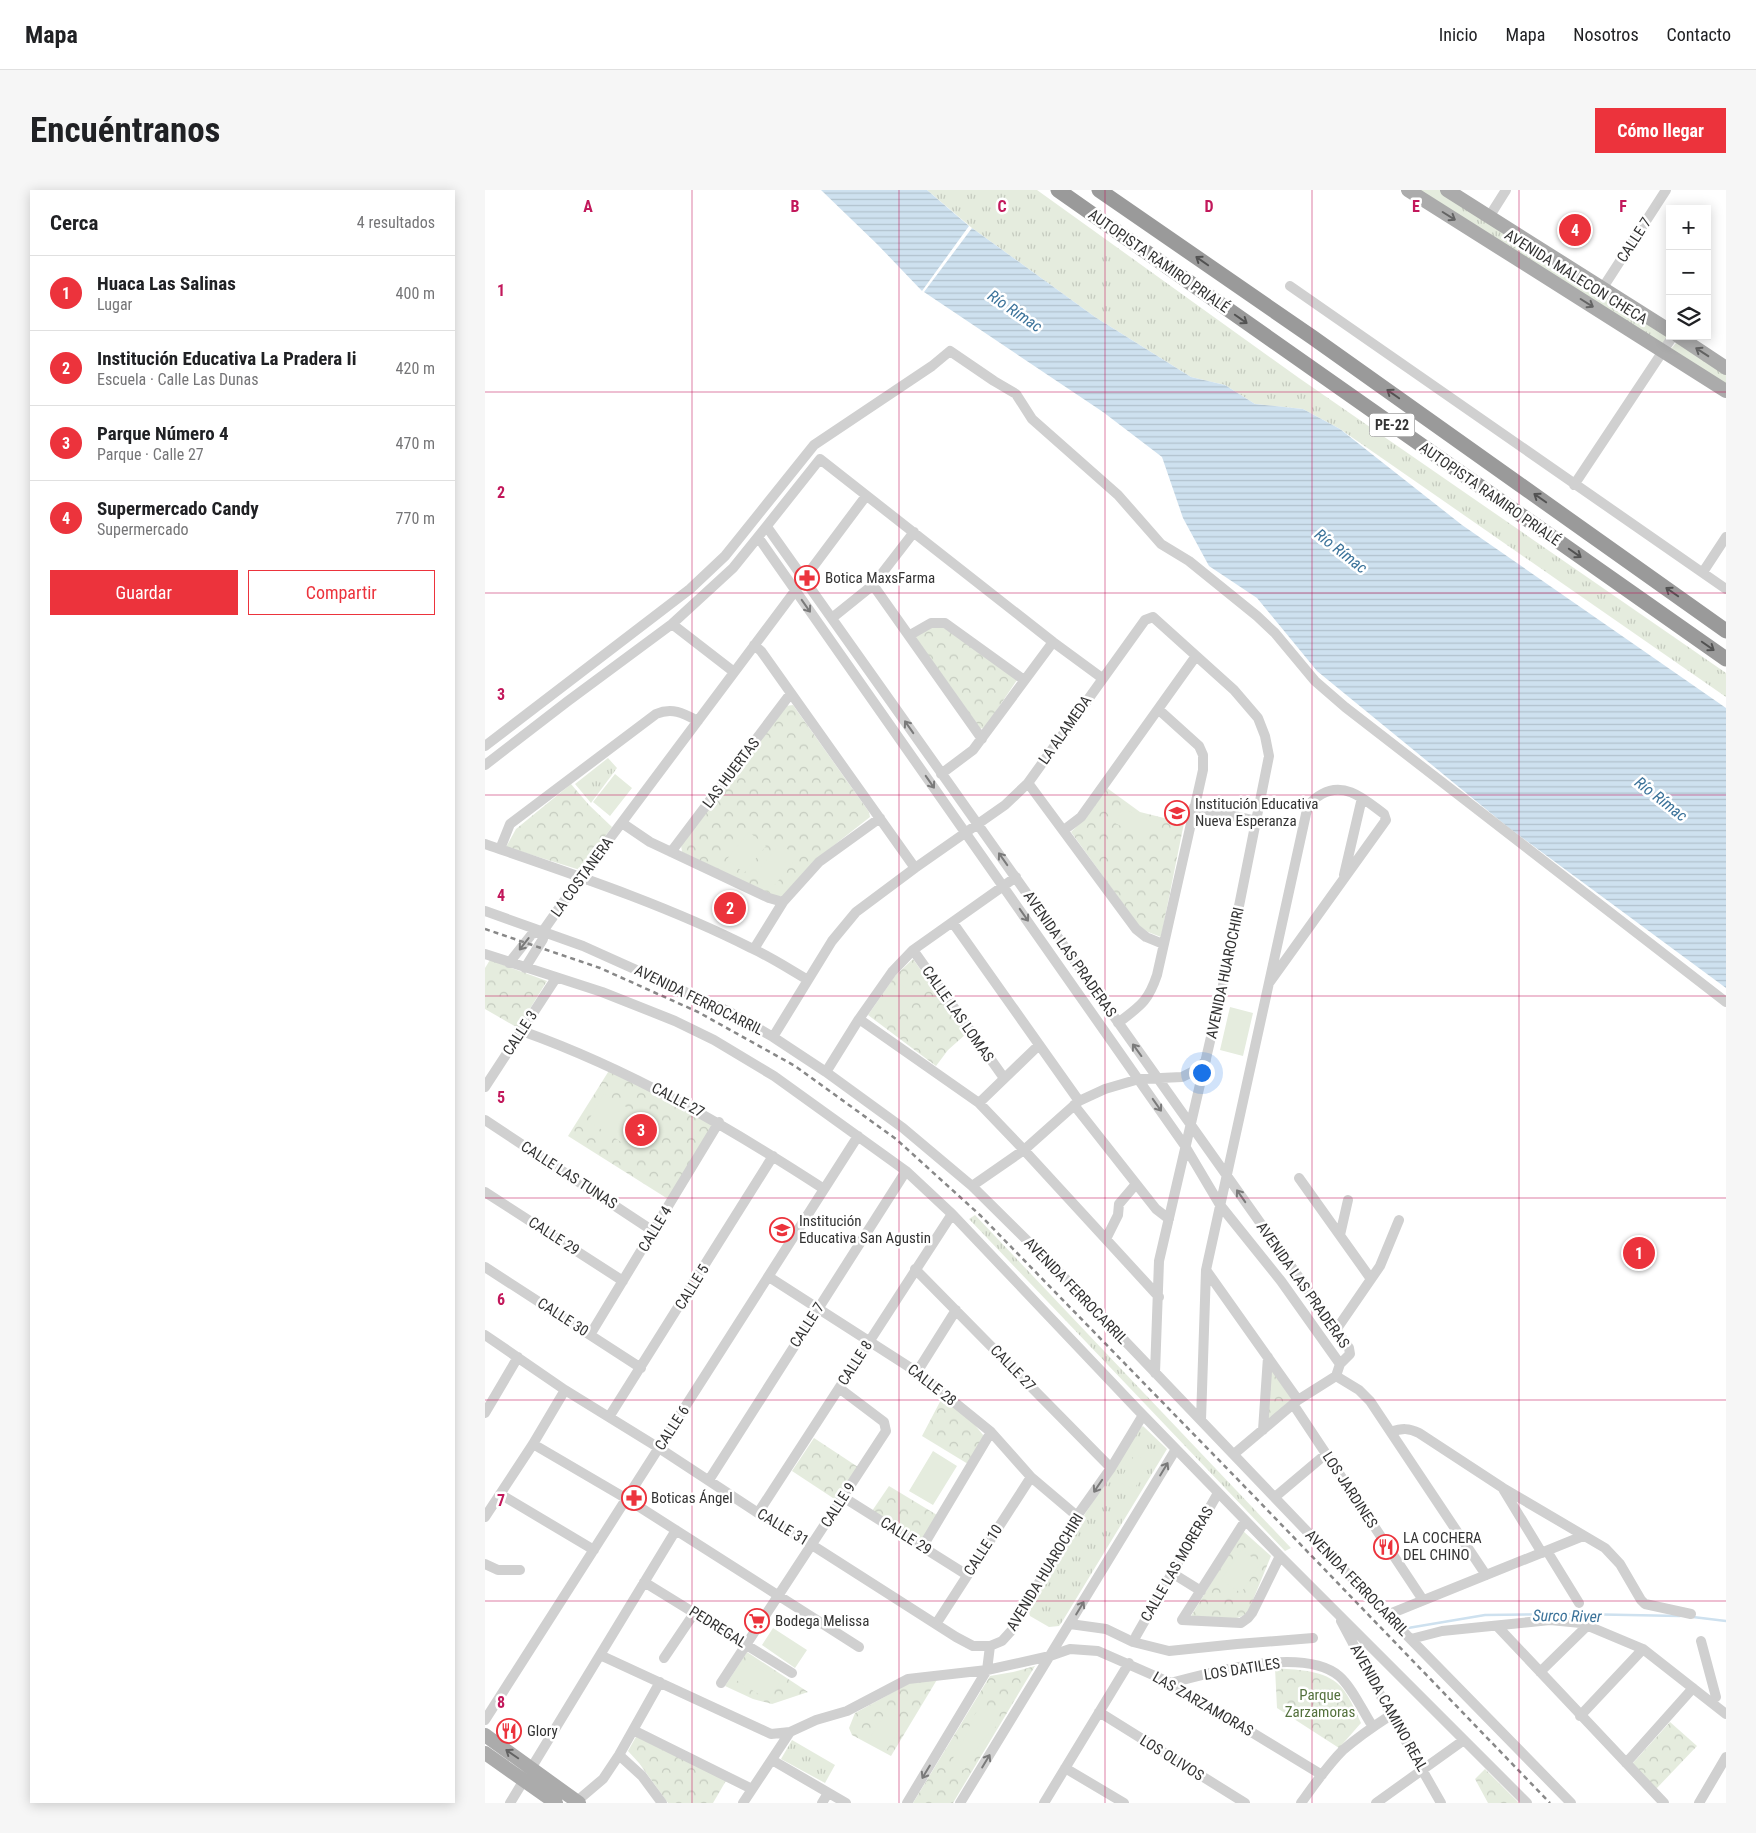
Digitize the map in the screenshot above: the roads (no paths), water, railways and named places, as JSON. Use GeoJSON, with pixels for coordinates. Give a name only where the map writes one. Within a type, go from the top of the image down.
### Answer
{"type":"FeatureCollection","features":[{"type":"Feature","properties":{"kind":"highway","name":"AUTOPISTA RAMIRO PRIALÉ"},"geometry":{"type":"LineString","coordinates":[[1058,190],[1726,659]]}},
{"type":"Feature","properties":{"kind":"highway","name":"AUTOPISTA RAMIRO PRIALÉ"},"geometry":{"type":"LineString","coordinates":[[1099,190],[1312,337],[1726,630]]}},
{"type":"Feature","properties":{"kind":"main road","name":"AVENIDA MALECON CHECA"},"geometry":{"type":"LineString","coordinates":[[1408,190],[1726,391]]}},
{"type":"Feature","properties":{"kind":"main road","name":"AVENIDA MALECON CHECA"},"geometry":{"type":"LineString","coordinates":[[1447,190],[1666,329]]}},
{"type":"Feature","properties":{"kind":"main road"},"geometry":{"type":"LineString","coordinates":[[1684,340],[1726,368]]}},
{"type":"Feature","properties":{"kind":"main road"},"geometry":{"type":"LineString","coordinates":[[485,1735],[578,1802]]}},
{"type":"Feature","properties":{"kind":"main road"},"geometry":{"type":"LineString","coordinates":[[485,1752],[556,1803]]}},
{"type":"Feature","properties":{"kind":"street"},"geometry":{"type":"LineString","coordinates":[[1489,217],[1506,190]]}},
{"type":"Feature","properties":{"kind":"street","name":"CALLE 7"},"geometry":{"type":"LineString","coordinates":[[1602,289],[1666,190]]}},
{"type":"Feature","properties":{"kind":"street"},"geometry":{"type":"LineString","coordinates":[[1289,286],[1726,589]]}},
{"type":"Feature","properties":{"kind":"street"},"geometry":{"type":"LineString","coordinates":[[1574,485],[1671,340]]}},
{"type":"Feature","properties":{"kind":"street"},"geometry":{"type":"LineString","coordinates":[[485,746],[690,589],[725,556],[814,445],[932,366],[950,351],[1016,394],[1032,419],[1118,494],[1161,544],[1189,561],[1257,616],[1275,633],[1315,680],[1345,707],[1726,1002]]}},
{"type":"Feature","properties":{"kind":"street"},"geometry":{"type":"LineString","coordinates":[[485,765],[568,700],[673,624],[733,568],[819,459],[1053,642],[1102,678]]}},
{"type":"Feature","properties":{"kind":"street","name":"LA COSTANERA"},"geometry":{"type":"LineString","coordinates":[[525,968],[543,939],[543,931],[581,877],[866,496]]}},
{"type":"Feature","properties":{"kind":"street","name":"AVENIDA LAS PRADERAS"},"geometry":{"type":"LineString","coordinates":[[759,537],[1139,1079],[1185,1146],[1220,1205],[1281,1281],[1340,1364],[1350,1354],[1350,1351],[1336,1330],[767,527]]}},
{"type":"Feature","properties":{"kind":"street"},"geometry":{"type":"LineString","coordinates":[[832,618],[873,585],[914,532]]}},
{"type":"Feature","properties":{"kind":"street"},"geometry":{"type":"LineString","coordinates":[[1703,572],[1726,536]]}},
{"type":"Feature","properties":{"kind":"street"},"geometry":{"type":"LineString","coordinates":[[873,585],[982,739]]}},
{"type":"Feature","properties":{"kind":"street","name":"LA ALAMEDA"},"geometry":{"type":"LineString","coordinates":[[773,1037],[833,941],[857,912],[915,868],[1005,805],[1028,783],[1145,620],[1153,617]]}},
{"type":"Feature","properties":{"kind":"street","name":"AVENIDA HUAROCHIRI"},"geometry":{"type":"LineString","coordinates":[[1153,617],[1234,690],[1258,718],[1265,736],[1269,756],[1207,1060],[1190,1124],[1159,1261],[1155,1373]]}},
{"type":"Feature","properties":{"kind":"street"},"geometry":{"type":"LineString","coordinates":[[910,635],[931,623],[945,623],[1024,680]]}},
{"type":"Feature","properties":{"kind":"street"},"geometry":{"type":"LineString","coordinates":[[673,624],[734,672]]}},
{"type":"Feature","properties":{"kind":"street"},"geometry":{"type":"LineString","coordinates":[[941,774],[973,750],[1053,642]]}},
{"type":"Feature","properties":{"kind":"street"},"geometry":{"type":"LineString","coordinates":[[753,645],[761,651],[915,868]]}},
{"type":"Feature","properties":{"kind":"street"},"geometry":{"type":"LineString","coordinates":[[1064,830],[1081,817],[1196,656]]}},
{"type":"Feature","properties":{"kind":"street","name":"LAS HUERTAS"},"geometry":{"type":"LineString","coordinates":[[671,852],[791,693]]}},
{"type":"Feature","properties":{"kind":"street"},"geometry":{"type":"LineString","coordinates":[[1117,1023],[1141,1006],[1151,993],[1157,975],[1203,770],[1203,755],[1199,746],[1158,709]]}},
{"type":"Feature","properties":{"kind":"street"},"geometry":{"type":"LineString","coordinates":[[501,849],[510,824],[656,714],[671,710],[698,720]]}},
{"type":"Feature","properties":{"kind":"street"},"geometry":{"type":"LineString","coordinates":[[1028,783],[1136,929],[1146,937],[1163,944]]}},
{"type":"Feature","properties":{"kind":"street"},"geometry":{"type":"LineString","coordinates":[[1201,1420],[1206,1270],[1269,983],[1309,804],[1322,794],[1338,789],[1347,789],[1384,814],[1386,820],[1269,983]]}},
{"type":"Feature","properties":{"kind":"street"},"geometry":{"type":"LineString","coordinates":[[1343,880],[1361,798]]}},
{"type":"Feature","properties":{"kind":"street"},"geometry":{"type":"LineString","coordinates":[[1194,808],[1256,821]]}},
{"type":"Feature","properties":{"kind":"street"},"geometry":{"type":"LineString","coordinates":[[754,949],[783,902],[819,862],[880,818]]}},
{"type":"Feature","properties":{"kind":"street"},"geometry":{"type":"LineString","coordinates":[[622,823],[650,842],[769,898],[783,902]]}},
{"type":"Feature","properties":{"kind":"street"},"geometry":{"type":"LineString","coordinates":[[485,844],[581,877],[715,930],[754,949],[808,980]]}},
{"type":"Feature","properties":{"kind":"street"},"geometry":{"type":"LineString","coordinates":[[826,1072],[859,1019],[892,972],[913,950],[1016,877]]}},
{"type":"Feature","properties":{"kind":"street","name":"AVENIDA FERROCARRIL"},"geometry":{"type":"LineString","coordinates":[[485,911],[583,946],[730,1012],[773,1037],[826,1072],[903,1128],[972,1186],[1059,1272],[1387,1615],[1571,1803]]}},
{"type":"Feature","properties":{"kind":"street"},"geometry":{"type":"LineString","coordinates":[[953,923],[1039,1045],[1076,1103],[1156,1209],[1169,1219]]}},
{"type":"Feature","properties":{"kind":"street","name":"LA COSTANERA"},"geometry":{"type":"LineString","coordinates":[[509,963],[532,934],[543,931]]}},
{"type":"Feature","properties":{"kind":"street","name":"CALLE LAS LOMAS"},"geometry":{"type":"LineString","coordinates":[[913,950],[1004,1078]]}},
{"type":"Feature","properties":{"kind":"street","name":"AVENIDA FERROCARRIL"},"geometry":{"type":"LineString","coordinates":[[485,955],[602,992],[675,1021],[713,1040],[774,1076],[906,1171],[952,1214],[1279,1556],[1527,1803]]}},
{"type":"Feature","properties":{"kind":"street","name":"CALLE 3"},"geometry":{"type":"LineString","coordinates":[[485,1087],[556,978]]}},
{"type":"Feature","properties":{"kind":"street"},"geometry":{"type":"LineString","coordinates":[[859,1019],[979,1103],[1159,1297]]}},
{"type":"Feature","properties":{"kind":"street","name":"CALLE 27"},"geometry":{"type":"LineString","coordinates":[[522,1030],[561,1044],[640,1080],[719,1122],[824,1189]]}},
{"type":"Feature","properties":{"kind":"street"},"geometry":{"type":"LineString","coordinates":[[979,1103],[1039,1045]]}},
{"type":"Feature","properties":{"kind":"street"},"geometry":{"type":"LineString","coordinates":[[972,1186],[1024,1150],[1076,1103],[1105,1088],[1139,1079],[1188,1076],[1207,1060]]}},
{"type":"Feature","properties":{"kind":"street","name":"CALLE LAS TUNAS"},"geometry":{"type":"LineString","coordinates":[[485,1120],[653,1231]]}},
{"type":"Feature","properties":{"kind":"street","name":"CALLE 4"},"geometry":{"type":"LineString","coordinates":[[590,1335],[719,1122]]}},
{"type":"Feature","properties":{"kind":"street","name":"CALLE 6"},"geometry":{"type":"LineString","coordinates":[[485,1720],[858,1136]]}},
{"type":"Feature","properties":{"kind":"street","name":"CALLE 5"},"geometry":{"type":"LineString","coordinates":[[609,1417],[773,1156]]}},
{"type":"Feature","properties":{"kind":"street","name":"CALLE 7"},"geometry":{"type":"LineString","coordinates":[[709,1480],[906,1171]]}},
{"type":"Feature","properties":{"kind":"street"},"geometry":{"type":"LineString","coordinates":[[1299,1178],[1371,1279]]}},
{"type":"Feature","properties":{"kind":"street"},"geometry":{"type":"LineString","coordinates":[[1106,1240],[1118,1215],[1119,1204],[1137,1184]]}},
{"type":"Feature","properties":{"kind":"street","name":"CALLE 29"},"geometry":{"type":"LineString","coordinates":[[485,1192],[623,1281]]}},
{"type":"Feature","properties":{"kind":"street"},"geometry":{"type":"LineString","coordinates":[[1340,1235],[1348,1200]]}},
{"type":"Feature","properties":{"kind":"street","name":"CALLE 8"},"geometry":{"type":"LineString","coordinates":[[759,1513],[952,1214]]}},
{"type":"Feature","properties":{"kind":"street"},"geometry":{"type":"LineString","coordinates":[[1336,1330],[1380,1266],[1399,1220]]}},
{"type":"Feature","properties":{"kind":"street","name":"CALLE 30"},"geometry":{"type":"LineString","coordinates":[[485,1267],[641,1368]]}},
{"type":"Feature","properties":{"kind":"street","name":"CALLE 27"},"geometry":{"type":"LineString","coordinates":[[915,1269],[1111,1468]]}},
{"type":"Feature","properties":{"kind":"street","name":"LOS JARDINES"},"geometry":{"type":"LineString","coordinates":[[1206,1270],[1268,1357],[1326,1454],[1423,1600]]}},
{"type":"Feature","properties":{"kind":"street","name":"CALLE 28"},"geometry":{"type":"LineString","coordinates":[[769,1277],[917,1372],[991,1432],[1031,1477],[1077,1516]]}},
{"type":"Feature","properties":{"kind":"street"},"geometry":{"type":"LineString","coordinates":[[917,1372],[956,1310]]}},
{"type":"Feature","properties":{"kind":"street","name":"CALLE 31"},"geometry":{"type":"LineString","coordinates":[[485,1335],[565,1390],[956,1637],[973,1646],[990,1646]]}},
{"type":"Feature","properties":{"kind":"street"},"geometry":{"type":"LineString","coordinates":[[485,1414],[519,1357]]}},
{"type":"Feature","properties":{"kind":"street"},"geometry":{"type":"LineString","coordinates":[[1263,1430],[1268,1357]]}},
{"type":"Feature","properties":{"kind":"street"},"geometry":{"type":"LineString","coordinates":[[1234,1454],[1296,1402],[1336,1376],[1340,1364]]}},
{"type":"Feature","properties":{"kind":"street"},"geometry":{"type":"LineString","coordinates":[[1336,1376],[1359,1390],[1370,1401],[1486,1575]]}},
{"type":"Feature","properties":{"kind":"street","name":"CALLE 9"},"geometry":{"type":"LineString","coordinates":[[721,1683],[886,1431],[884,1422],[839,1388]]}},
{"type":"Feature","properties":{"kind":"street"},"geometry":{"type":"LineString","coordinates":[[485,1518],[565,1390]]}},
{"type":"Feature","properties":{"kind":"street","name":"AVENIDA HUAROCHIRI"},"geometry":{"type":"LineString","coordinates":[[990,1646],[1002,1641],[1012,1630],[1077,1516],[1111,1468],[1143,1415]]}},
{"type":"Feature","properties":{"kind":"street"},"geometry":{"type":"LineString","coordinates":[[1391,1432],[1401,1429],[1415,1430],[1503,1488],[1605,1548],[1621,1564],[1645,1604],[1691,1614]]}},
{"type":"Feature","properties":{"kind":"street"},"geometry":{"type":"LineString","coordinates":[[923,1546],[991,1432]]}},
{"type":"Feature","properties":{"kind":"street"},"geometry":{"type":"LineString","coordinates":[[533,1444],[627,1499],[859,1647]]}},
{"type":"Feature","properties":{"kind":"street"},"geometry":{"type":"LineString","coordinates":[[961,1803],[1176,1449]]}},
{"type":"Feature","properties":{"kind":"street"},"geometry":{"type":"LineString","coordinates":[[1275,1497],[1326,1454]]}},
{"type":"Feature","properties":{"kind":"street","name":"CALLE 10"},"geometry":{"type":"LineString","coordinates":[[935,1624],[1031,1477]]}},
{"type":"Feature","properties":{"kind":"street"},"geometry":{"type":"LineString","coordinates":[[1503,1488],[1579,1603]]}},
{"type":"Feature","properties":{"kind":"street","name":"CALLE LAS MORERAS"},"geometry":{"type":"LineString","coordinates":[[1136,1636],[1218,1493]]}},
{"type":"Feature","properties":{"kind":"street"},"geometry":{"type":"LineString","coordinates":[[500,1494],[594,1550]]}},
{"type":"Feature","properties":{"kind":"street","name":"CALLE 29"},"geometry":{"type":"LineString","coordinates":[[843,1497],[967,1575]]}},
{"type":"Feature","properties":{"kind":"street"},"geometry":{"type":"LineString","coordinates":[[1245,1521],[1182,1620],[1241,1623],[1252,1612],[1279,1556]]}},
{"type":"Feature","properties":{"kind":"street"},"geometry":{"type":"LineString","coordinates":[[510,1803],[676,1530]]}},
{"type":"Feature","properties":{"kind":"street"},"geometry":{"type":"LineString","coordinates":[[1387,1615],[1583,1536]]}},
{"type":"Feature","properties":{"kind":"street"},"geometry":{"type":"LineString","coordinates":[[485,1564],[498,1570],[520,1570]]}},
{"type":"Feature","properties":{"kind":"street"},"geometry":{"type":"LineString","coordinates":[[1172,1573],[1201,1591]]}},
{"type":"Feature","properties":{"kind":"street","name":"PEDREGAL"},"geometry":{"type":"LineString","coordinates":[[644,1582],[791,1672]]}},
{"type":"Feature","properties":{"kind":"street"},"geometry":{"type":"LineString","coordinates":[[664,1658],[695,1612]]}},
{"type":"Feature","properties":{"kind":"street","name":"AVENIDA CAMINO REAL"},"geometry":{"type":"LineString","coordinates":[[1337,1613],[1441,1803]]}},
{"type":"Feature","properties":{"kind":"street"},"geometry":{"type":"LineString","coordinates":[[1411,1639],[1442,1631],[1550,1620],[1587,1626],[1643,1648],[1693,1688],[1716,1697]]}},
{"type":"Feature","properties":{"kind":"street"},"geometry":{"type":"LineString","coordinates":[[1070,1624],[1106,1630],[1133,1642],[1169,1651],[1313,1638]]}},
{"type":"Feature","properties":{"kind":"street"},"geometry":{"type":"LineString","coordinates":[[1497,1626],[1664,1803]]}},
{"type":"Feature","properties":{"kind":"street"},"geometry":{"type":"LineString","coordinates":[[1540,1672],[1587,1626]]}},
{"type":"Feature","properties":{"kind":"street"},"geometry":{"type":"LineString","coordinates":[[1701,1641],[1716,1697],[1726,1714]]}},
{"type":"Feature","properties":{"kind":"street"},"geometry":{"type":"LineString","coordinates":[[907,1803],[987,1670],[990,1646]]}},
{"type":"Feature","properties":{"kind":"street"},"geometry":{"type":"LineString","coordinates":[[1581,1716],[1643,1648]]}},
{"type":"Feature","properties":{"kind":"street","name":"LAS ZARZAMORAS"},"geometry":{"type":"LineString","coordinates":[[790,1732],[815,1720],[835,1716],[847,1711],[908,1679],[987,1670],[1070,1650],[1097,1651],[1129,1663],[1171,1683],[1322,1775]]}},
{"type":"Feature","properties":{"kind":"street"},"geometry":{"type":"LineString","coordinates":[[600,1655],[771,1734],[790,1732]]}},
{"type":"Feature","properties":{"kind":"street","name":"LOS DATILES"},"geometry":{"type":"LineString","coordinates":[[1171,1683],[1226,1668],[1276,1662],[1309,1664],[1327,1669],[1340,1677],[1373,1727]]}},
{"type":"Feature","properties":{"kind":"street"},"geometry":{"type":"LineString","coordinates":[[1044,1803],[1129,1663]]}},
{"type":"Feature","properties":{"kind":"street"},"geometry":{"type":"LineString","coordinates":[[578,1802],[603,1779],[619,1755],[660,1682]]}},
{"type":"Feature","properties":{"kind":"street"},"geometry":{"type":"LineString","coordinates":[[1625,1763],[1693,1688]]}},
{"type":"Feature","properties":{"kind":"street","name":"LOS OLIVOS"},"geometry":{"type":"LineString","coordinates":[[1099,1712],[1245,1803]]}},
{"type":"Feature","properties":{"kind":"street"},"geometry":{"type":"LineString","coordinates":[[1301,1803],[1343,1750],[1391,1714]]}},
{"type":"Feature","properties":{"kind":"street"},"geometry":{"type":"LineString","coordinates":[[633,1730],[752,1789]]}},
{"type":"Feature","properties":{"kind":"street"},"geometry":{"type":"LineString","coordinates":[[743,1803],[790,1732]]}},
{"type":"Feature","properties":{"kind":"street"},"geometry":{"type":"LineString","coordinates":[[1376,1803],[1465,1740]]}},
{"type":"Feature","properties":{"kind":"street"},"geometry":{"type":"LineString","coordinates":[[619,1755],[642,1776],[662,1803]]}},
{"type":"Feature","properties":{"kind":"street"},"geometry":{"type":"LineString","coordinates":[[1699,1803],[1726,1757]]}},
{"type":"Feature","properties":{"kind":"street"},"geometry":{"type":"LineString","coordinates":[[771,1760],[846,1803]]}},
{"type":"Feature","properties":{"kind":"street"},"geometry":{"type":"LineString","coordinates":[[1065,1768],[1124,1803]]}},
{"type":"Feature","properties":{"kind":"street"},"geometry":{"type":"LineString","coordinates":[[822,1803],[828,1793]]}},
{"type":"Feature","properties":{"kind":"water"},"geometry":{"type":"Polygon","coordinates":[[[821,190],[927,190],[969,226],[922,291],[821,190]]]}},
{"type":"Feature","properties":{"kind":"water","name":"Río Rímac"},"geometry":{"type":"Polygon","coordinates":[[[972,228],[1095,317],[1191,377],[1225,385],[1255,404],[1303,409],[1340,429],[1462,525],[1726,708],[1726,988],[1509,828],[1317,671],[1257,598],[1209,566],[1183,518],[1162,457],[1103,412],[924,292],[972,228]]]}},
{"type":"Feature","properties":{"kind":"waterway","name":"Surco River"},"geometry":{"type":"LineString","coordinates":[[1408,1628],[1485,1615],[1680,1616]]}},
{"type":"Feature","properties":{"kind":"waterway","name":"Surco River"},"geometry":{"type":"LineString","coordinates":[[1693,1617],[1726,1621]]}},
{"type":"Feature","properties":{"kind":"railway"},"geometry":{"type":"LineString","coordinates":[[485,929],[600,968],[698,1012],[795,1066],[896,1139],[981,1216],[1550,1803]]}},
{"type":"Feature","properties":{"kind":"place","name":"Supermercado Candy"},"geometry":{"type":"Point","coordinates":[1575,230]}},
{"type":"Feature","properties":{"kind":"place","name":"Botica MaxsFarma"},"geometry":{"type":"Point","coordinates":[807,578]}},
{"type":"Feature","properties":{"kind":"place","name":"Institución Educativa Nueva Esperanza"},"geometry":{"type":"Point","coordinates":[1177,813]}},
{"type":"Feature","properties":{"kind":"place","name":"Institución Educativa La Pradera Ii"},"geometry":{"type":"Point","coordinates":[730,908]}},
{"type":"Feature","properties":{"kind":"place","name":"Parque Número 4"},"geometry":{"type":"Point","coordinates":[641,1130]}},
{"type":"Feature","properties":{"kind":"place","name":"Institución Educativa San Agustin"},"geometry":{"type":"Point","coordinates":[782,1230]}},
{"type":"Feature","properties":{"kind":"place","name":"Huaca Las Salinas"},"geometry":{"type":"Point","coordinates":[1639,1253]}},
{"type":"Feature","properties":{"kind":"place","name":"Boticas Ángel"},"geometry":{"type":"Point","coordinates":[634,1498]}},
{"type":"Feature","properties":{"kind":"place","name":"LA COCHERA DEL CHINO"},"geometry":{"type":"Point","coordinates":[1386,1547]}},
{"type":"Feature","properties":{"kind":"place","name":"Bodega Melissa"},"geometry":{"type":"Point","coordinates":[757,1621]}},
{"type":"Feature","properties":{"kind":"place","name":"Glory"},"geometry":{"type":"Point","coordinates":[509,1731]}},
{"type":"Feature","properties":{"kind":"park label","name":"Parque Zarzamoras"},"geometry":{"type":"Point","coordinates":[1320,1704]}}]}
